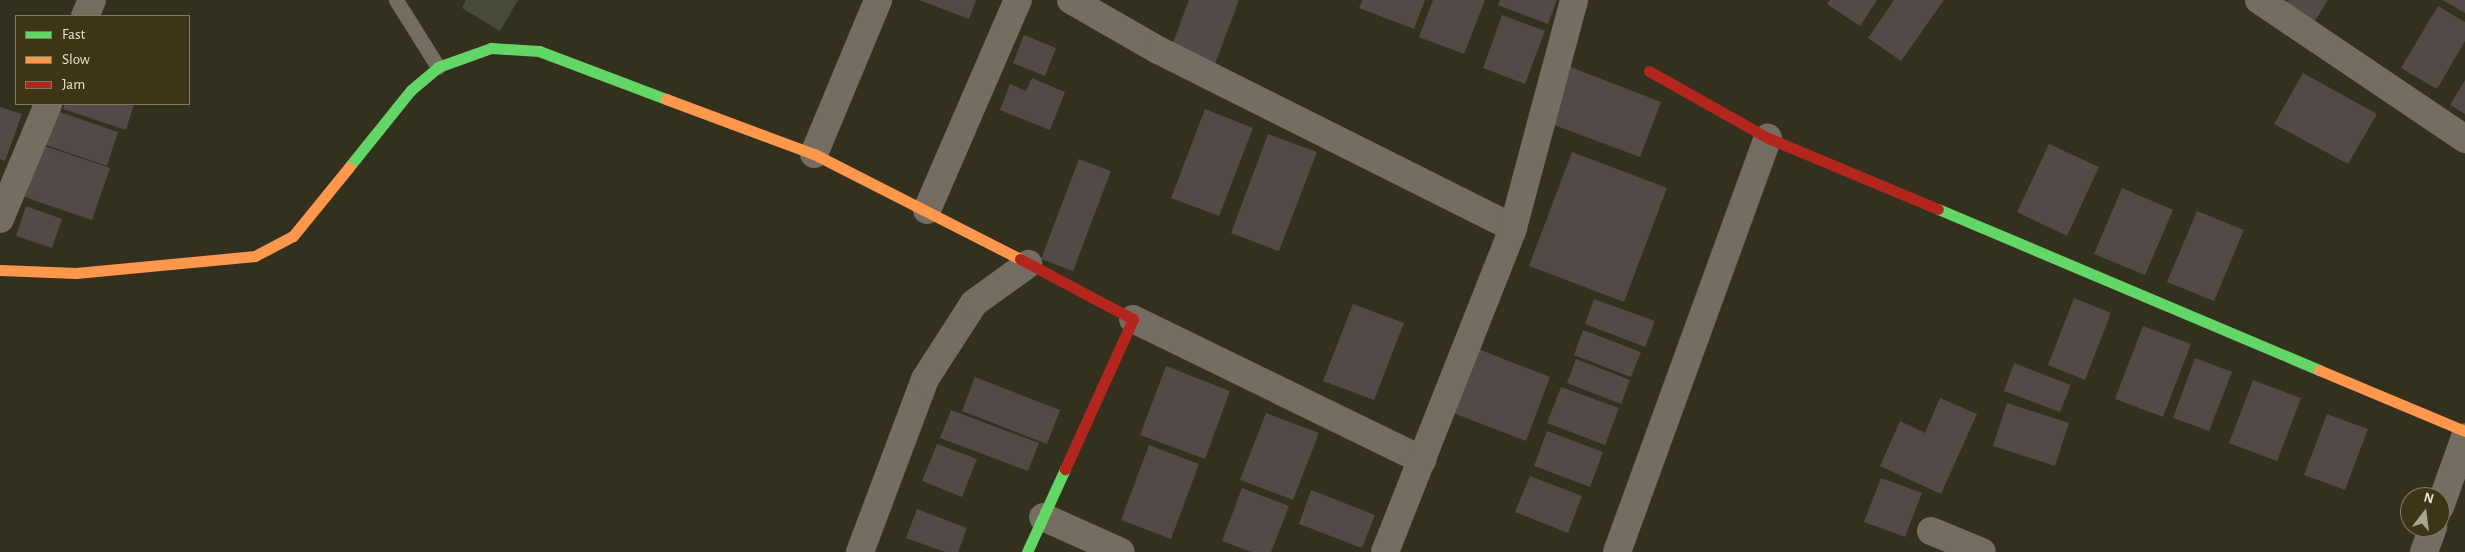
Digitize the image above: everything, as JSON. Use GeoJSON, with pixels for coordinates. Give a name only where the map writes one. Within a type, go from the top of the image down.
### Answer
{"type":"FeatureCollection","features":[{"type":"Feature","properties":{"kind":"street"},"geometry":{"type":"LineString","coordinates":[[85,15],[92,0]]}},
{"type":"Feature","properties":{"kind":"street"},"geometry":{"type":"LineString","coordinates":[[814,154],[878,0]]}},
{"type":"Feature","properties":{"kind":"street"},"geometry":{"type":"LineString","coordinates":[[927,210],[1018,0]]}},
{"type":"Feature","properties":{"kind":"street"},"geometry":{"type":"LineString","coordinates":[[1071,0],[1158,50],[1513,228]]}},
{"type":"Feature","properties":{"kind":"street"},"geometry":{"type":"LineString","coordinates":[[1385,552],[1513,228],[1574,0]]}},
{"type":"Feature","properties":{"kind":"street"},"geometry":{"type":"LineString","coordinates":[[2259,0],[2465,139]]}},
{"type":"Feature","properties":{"kind":"street"},"geometry":{"type":"LineString","coordinates":[[0,270],[76,273],[255,256],[293,236],[411,90],[438,68],[491,48],[539,51],[814,154],[927,210],[1133,318],[1422,460]]}},
{"type":"Feature","properties":{"kind":"street"},"geometry":{"type":"LineString","coordinates":[[1649,71],[1768,138],[2465,431]]}},
{"type":"Feature","properties":{"kind":"street"},"geometry":{"type":"LineString","coordinates":[[0,219],[48,105]]}},
{"type":"Feature","properties":{"kind":"street"},"geometry":{"type":"LineString","coordinates":[[1617,552],[1768,138]]}},
{"type":"Feature","properties":{"kind":"street"},"geometry":{"type":"LineString","coordinates":[[860,552],[925,379],[974,303],[1028,264]]}},
{"type":"Feature","properties":{"kind":"street"},"geometry":{"type":"LineString","coordinates":[[1026,552],[1133,318]]}},
{"type":"Feature","properties":{"kind":"street"},"geometry":{"type":"LineString","coordinates":[[2447,487],[2465,438]]}},
{"type":"Feature","properties":{"kind":"street"},"geometry":{"type":"LineString","coordinates":[[1042,517],[1122,552]]}},
{"type":"Feature","properties":{"kind":"street"},"geometry":{"type":"LineString","coordinates":[[1931,531],[1982,552]]}},
{"type":"Feature","properties":{"kind":"street"},"geometry":{"type":"LineString","coordinates":[[2424,552],[2429,537]]}},
{"type":"Feature","properties":{"kind":"lane"},"geometry":{"type":"LineString","coordinates":[[396,0],[438,68]]}},
{"type":"Feature","properties":{"kind":"green space"},"geometry":{"type":"Polygon","coordinates":[[[466,0],[518,0],[500,31],[462,8],[466,0]]]}},
{"type":"Feature","properties":{"kind":"building"},"geometry":{"type":"Polygon","coordinates":[[[919,0],[976,0],[969,19],[919,0]]]}},
{"type":"Feature","properties":{"kind":"building"},"geometry":{"type":"Polygon","coordinates":[[[1189,0],[1239,0],[1215,64],[1171,48],[1189,0]]]}},
{"type":"Feature","properties":{"kind":"building"},"geometry":{"type":"Polygon","coordinates":[[[1363,0],[1425,0],[1414,29],[1359,8],[1363,0]]]}},
{"type":"Feature","properties":{"kind":"building"},"geometry":{"type":"Polygon","coordinates":[[[1433,0],[1485,0],[1464,54],[1419,37],[1433,0]]]}},
{"type":"Feature","properties":{"kind":"building"},"geometry":{"type":"Polygon","coordinates":[[[1500,0],[1557,0],[1548,24],[1498,5],[1500,0]]]}},
{"type":"Feature","properties":{"kind":"building"},"geometry":{"type":"Polygon","coordinates":[[[1830,0],[1877,0],[1860,26],[1827,4],[1830,0]]]}},
{"type":"Feature","properties":{"kind":"building"},"geometry":{"type":"Polygon","coordinates":[[[1894,0],[1944,0],[1901,61],[1868,38],[1894,0]]]}},
{"type":"Feature","properties":{"kind":"building"},"geometry":{"type":"Polygon","coordinates":[[[2288,0],[2328,0],[2312,26],[2282,9],[2288,0]]]}},
{"type":"Feature","properties":{"kind":"building"},"geometry":{"type":"Polygon","coordinates":[[[2442,0],[2465,0],[2465,13],[2442,0]]]}},
{"type":"Feature","properties":{"kind":"building"},"geometry":{"type":"Polygon","coordinates":[[[2438,6],[2465,22],[2465,41],[2437,89],[2401,68],[2438,6]]]}},
{"type":"Feature","properties":{"kind":"building"},"geometry":{"type":"Polygon","coordinates":[[[1502,15],[1545,31],[1525,84],[1483,68],[1502,15]]]}},
{"type":"Feature","properties":{"kind":"building"},"geometry":{"type":"Polygon","coordinates":[[[1024,35],[1056,48],[1045,76],[1013,63],[1024,35]]]}},
{"type":"Feature","properties":{"kind":"building"},"geometry":{"type":"Polygon","coordinates":[[[1568,66],[1661,102],[1640,157],[1546,122],[1568,66]]]}},
{"type":"Feature","properties":{"kind":"building"},"geometry":{"type":"Polygon","coordinates":[[[2303,73],[2377,114],[2348,164],[2274,124],[2303,73]]]}},
{"type":"Feature","properties":{"kind":"building"},"geometry":{"type":"Polygon","coordinates":[[[1032,78],[1065,92],[1050,130],[1000,110],[1010,84],[1026,91],[1032,78]]]}},
{"type":"Feature","properties":{"kind":"building"},"geometry":{"type":"Polygon","coordinates":[[[2465,80],[2465,114],[2450,105],[2465,80]]]}},
{"type":"Feature","properties":{"kind":"building"},"geometry":{"type":"Polygon","coordinates":[[[65,105],[134,105],[126,130],[63,109],[65,105]]]}},
{"type":"Feature","properties":{"kind":"building"},"geometry":{"type":"Polygon","coordinates":[[[0,107],[22,114],[5,161],[0,159],[0,107]]]}},
{"type":"Feature","properties":{"kind":"building"},"geometry":{"type":"Polygon","coordinates":[[[1205,109],[1253,128],[1219,216],[1171,198],[1205,109]]]}},
{"type":"Feature","properties":{"kind":"building"},"geometry":{"type":"Polygon","coordinates":[[[54,110],[118,132],[107,166],[43,144],[54,110]]]}},
{"type":"Feature","properties":{"kind":"building"},"geometry":{"type":"Polygon","coordinates":[[[1268,134],[1317,152],[1279,251],[1231,233],[1268,134]]]}},
{"type":"Feature","properties":{"kind":"building"},"geometry":{"type":"Polygon","coordinates":[[[2049,144],[2099,167],[2067,236],[2017,212],[2049,144]]]}},
{"type":"Feature","properties":{"kind":"building"},"geometry":{"type":"Polygon","coordinates":[[[42,145],[110,168],[92,220],[24,197],[42,145]]]}},
{"type":"Feature","properties":{"kind":"building"},"geometry":{"type":"Polygon","coordinates":[[[1572,152],[1667,188],[1624,302],[1529,266],[1572,152]]]}},
{"type":"Feature","properties":{"kind":"building"},"geometry":{"type":"Polygon","coordinates":[[[1079,159],[1111,171],[1073,271],[1041,259],[1079,159]]]}},
{"type":"Feature","properties":{"kind":"building"},"geometry":{"type":"Polygon","coordinates":[[[2122,188],[2173,210],[2145,275],[2094,254],[2122,188]]]}},
{"type":"Feature","properties":{"kind":"building"},"geometry":{"type":"Polygon","coordinates":[[[26,206],[62,219],[52,248],[16,236],[26,206]]]}},
{"type":"Feature","properties":{"kind":"building"},"geometry":{"type":"Polygon","coordinates":[[[2197,211],[2244,230],[2214,301],[2167,282],[2197,211]]]}},
{"type":"Feature","properties":{"kind":"building"},"geometry":{"type":"Polygon","coordinates":[[[2074,298],[2111,313],[2085,380],[2048,365],[2074,298]]]}},
{"type":"Feature","properties":{"kind":"building"},"geometry":{"type":"Polygon","coordinates":[[[1594,299],[1655,321],[1645,347],[1585,324],[1594,299]]]}},
{"type":"Feature","properties":{"kind":"building"},"geometry":{"type":"Polygon","coordinates":[[[1353,304],[1404,323],[1374,400],[1323,381],[1353,304]]]}},
{"type":"Feature","properties":{"kind":"building"},"geometry":{"type":"Polygon","coordinates":[[[2143,326],[2191,344],[2163,417],[2115,399],[2143,326]]]}},
{"type":"Feature","properties":{"kind":"building"},"geometry":{"type":"Polygon","coordinates":[[[1583,330],[1641,352],[1631,377],[1574,355],[1583,330]]]}},
{"type":"Feature","properties":{"kind":"building"},"geometry":{"type":"Polygon","coordinates":[[[1473,347],[1550,377],[1526,441],[1448,411],[1473,347]]]}},
{"type":"Feature","properties":{"kind":"building"},"geometry":{"type":"Polygon","coordinates":[[[2195,358],[2232,372],[2209,431],[2173,418],[2195,358]]]}},
{"type":"Feature","properties":{"kind":"building"},"geometry":{"type":"Polygon","coordinates":[[[1576,359],[1630,380],[1621,404],[1567,383],[1576,359]]]}},
{"type":"Feature","properties":{"kind":"building"},"geometry":{"type":"Polygon","coordinates":[[[2014,363],[2071,385],[2060,412],[2004,391],[2014,363]]]}},
{"type":"Feature","properties":{"kind":"building"},"geometry":{"type":"Polygon","coordinates":[[[1166,366],[1230,391],[1205,459],[1140,435],[1166,366]]]}},
{"type":"Feature","properties":{"kind":"building"},"geometry":{"type":"Polygon","coordinates":[[[975,377],[1060,410],[1047,444],[962,411],[975,377]]]}},
{"type":"Feature","properties":{"kind":"building"},"geometry":{"type":"Polygon","coordinates":[[[2253,380],[2301,398],[2277,461],[2229,443],[2253,380]]]}},
{"type":"Feature","properties":{"kind":"building"},"geometry":{"type":"Polygon","coordinates":[[[1561,387],[1619,408],[1605,445],[1547,423],[1561,387]]]}},
{"type":"Feature","properties":{"kind":"building"},"geometry":{"type":"Polygon","coordinates":[[[1940,398],[1977,414],[1941,494],[1880,466],[1900,421],[1925,433],[1940,398]]]}},
{"type":"Feature","properties":{"kind":"building"},"geometry":{"type":"Polygon","coordinates":[[[2007,403],[2069,423],[2055,466],[1993,446],[2007,403]]]}},
{"type":"Feature","properties":{"kind":"building"},"geometry":{"type":"Polygon","coordinates":[[[951,410],[1039,443],[1028,471],[940,438],[951,410]]]}},
{"type":"Feature","properties":{"kind":"building"},"geometry":{"type":"Polygon","coordinates":[[[1266,413],[1319,433],[1293,500],[1240,480],[1266,413]]]}},
{"type":"Feature","properties":{"kind":"building"},"geometry":{"type":"Polygon","coordinates":[[[2327,414],[2368,429],[2345,490],[2304,475],[2327,414]]]}},
{"type":"Feature","properties":{"kind":"building"},"geometry":{"type":"Polygon","coordinates":[[[1547,431],[1603,452],[1590,487],[1534,466],[1547,431]]]}},
{"type":"Feature","properties":{"kind":"building"},"geometry":{"type":"Polygon","coordinates":[[[937,444],[977,459],[962,497],[922,481],[937,444]]]}},
{"type":"Feature","properties":{"kind":"building"},"geometry":{"type":"Polygon","coordinates":[[[1149,445],[1199,464],[1171,539],[1121,520],[1149,445]]]}},
{"type":"Feature","properties":{"kind":"building"},"geometry":{"type":"Polygon","coordinates":[[[1530,476],[1582,496],[1568,533],[1515,512],[1530,476]]]}},
{"type":"Feature","properties":{"kind":"building"},"geometry":{"type":"Polygon","coordinates":[[[1881,478],[1922,493],[1905,537],[1864,522],[1881,478]]]}},
{"type":"Feature","properties":{"kind":"building"},"geometry":{"type":"Polygon","coordinates":[[[1242,488],[1289,506],[1271,552],[1251,552],[1222,541],[1242,488]]]}},
{"type":"Feature","properties":{"kind":"building"},"geometry":{"type":"Polygon","coordinates":[[[1311,490],[1375,515],[1362,548],[1299,524],[1311,490]]]}},
{"type":"Feature","properties":{"kind":"building"},"geometry":{"type":"Polygon","coordinates":[[[917,509],[967,528],[958,552],[945,552],[906,538],[917,509]]]}},
{"type":"Feature","properties":{"kind":"traffic: fast"},"geometry":{"type":"LineString","coordinates":[[349,167],[411,90],[438,67],[491,48],[539,51],[666,99]]}},
{"type":"Feature","properties":{"kind":"traffic: fast"},"geometry":{"type":"LineString","coordinates":[[1938,209],[2319,370]]}},
{"type":"Feature","properties":{"kind":"traffic: fast"},"geometry":{"type":"LineString","coordinates":[[1027,552],[1065,469]]}},
{"type":"Feature","properties":{"kind":"traffic: slow"},"geometry":{"type":"LineString","coordinates":[[666,99],[814,154],[1020,259]]}},
{"type":"Feature","properties":{"kind":"traffic: slow"},"geometry":{"type":"LineString","coordinates":[[0,270],[76,273],[255,256],[293,236],[349,167]]}},
{"type":"Feature","properties":{"kind":"traffic: slow"},"geometry":{"type":"LineString","coordinates":[[2319,370],[2465,431]]}},
{"type":"Feature","properties":{"kind":"traffic: jam"},"geometry":{"type":"LineString","coordinates":[[1649,71],[1768,138],[1938,209]]}},
{"type":"Feature","properties":{"kind":"traffic: jam"},"geometry":{"type":"LineString","coordinates":[[1020,259],[1133,319],[1065,469]]}}]}
